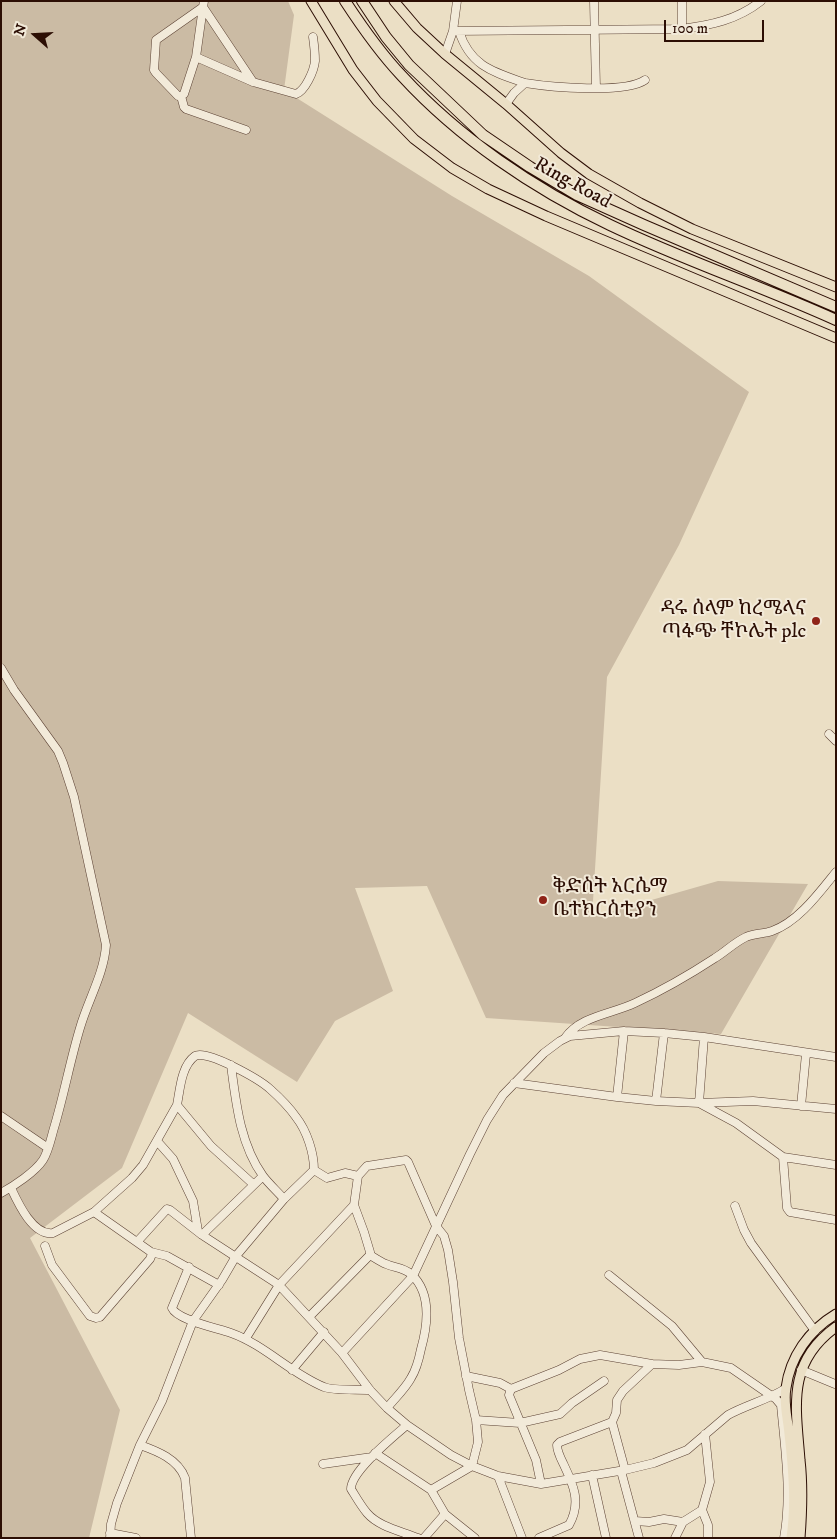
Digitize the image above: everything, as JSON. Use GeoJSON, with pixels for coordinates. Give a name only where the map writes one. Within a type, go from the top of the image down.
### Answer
{"type":"FeatureCollection","features":[{"type":"Feature","properties":{"kind":"highway","name":"Ring Road"},"geometry":{"type":"LineString","coordinates":[[345,1],[374,43],[411,86],[458,128],[512,170],[611,226],[836,320]]}},
{"type":"Feature","properties":{"kind":"highway","name":"Ring Road"},"geometry":{"type":"LineString","coordinates":[[362,1],[386,37],[408,65],[484,134],[530,167],[577,195],[833,305]]}},
{"type":"Feature","properties":{"kind":"highway"},"geometry":{"type":"LineString","coordinates":[[820,313],[827,321],[836,326]]}},
{"type":"Feature","properties":{"kind":"main road"},"geometry":{"type":"LineString","coordinates":[[311,1],[353,70],[377,102],[414,139],[452,168],[488,190],[546,216],[836,338]]}},
{"type":"Feature","properties":{"kind":"main road"},"geometry":{"type":"LineString","coordinates":[[394,1],[417,28],[445,54],[506,104],[574,164],[633,199],[712,238],[836,287]]}},
{"type":"Feature","properties":{"kind":"main road"},"geometry":{"type":"LineString","coordinates":[[790,1538],[793,1518],[794,1483],[785,1391],[793,1361],[801,1348],[815,1331],[836,1314]]}},
{"type":"Feature","properties":{"kind":"main road"},"geometry":{"type":"LineString","coordinates":[[800,1538],[802,1484],[796,1395],[803,1367],[816,1345],[836,1327]]}},
{"type":"Feature","properties":{"kind":"main road"},"geometry":{"type":"LineString","coordinates":[[793,1361],[803,1367]]}},
{"type":"Feature","properties":{"kind":"street"},"geometry":{"type":"LineString","coordinates":[[445,54],[456,31],[457,1]]}},
{"type":"Feature","properties":{"kind":"street"},"geometry":{"type":"LineString","coordinates":[[594,1],[596,88]]}},
{"type":"Feature","properties":{"kind":"street"},"geometry":{"type":"LineString","coordinates":[[682,1],[682,29]]}},
{"type":"Feature","properties":{"kind":"street"},"geometry":{"type":"LineString","coordinates":[[456,31],[682,29],[710,25],[731,18],[761,1]]}},
{"type":"Feature","properties":{"kind":"street"},"geometry":{"type":"LineString","coordinates":[[181,96],[184,94],[196,57],[204,4]]}},
{"type":"Feature","properties":{"kind":"street"},"geometry":{"type":"LineString","coordinates":[[204,4],[253,82]]}},
{"type":"Feature","properties":{"kind":"street"},"geometry":{"type":"LineString","coordinates":[[181,96],[178,96],[154,70],[156,40],[204,4]]}},
{"type":"Feature","properties":{"kind":"street"},"geometry":{"type":"LineString","coordinates":[[456,31],[471,55],[479,62],[500,74],[525,83],[539,86],[596,88],[629,86],[639,84],[645,80]]}},
{"type":"Feature","properties":{"kind":"street"},"geometry":{"type":"LineString","coordinates":[[196,57],[253,82],[296,94],[304,89],[315,63],[314,36]]}},
{"type":"Feature","properties":{"kind":"street"},"geometry":{"type":"LineString","coordinates":[[506,104],[525,83]]}},
{"type":"Feature","properties":{"kind":"street"},"geometry":{"type":"LineString","coordinates":[[181,96],[186,109],[246,130]]}},
{"type":"Feature","properties":{"kind":"street"},"geometry":{"type":"LineString","coordinates":[[1,668],[14,690],[58,751],[63,763],[74,797],[106,945],[104,961],[79,1029],[62,1102],[48,1148],[36,1168],[11,1188],[1,1193]]}},
{"type":"Feature","properties":{"kind":"street"},"geometry":{"type":"LineString","coordinates":[[829,734],[836,741]]}},
{"type":"Feature","properties":{"kind":"street"},"geometry":{"type":"LineString","coordinates":[[565,1038],[574,1028],[603,1014],[633,1004],[679,980],[727,951],[746,937],[774,931],[794,918],[810,904],[836,872]]}},
{"type":"Feature","properties":{"kind":"street"},"geometry":{"type":"LineString","coordinates":[[617,1097],[624,1031]]}},
{"type":"Feature","properties":{"kind":"street"},"geometry":{"type":"LineString","coordinates":[[342,1353],[413,1276],[487,1120],[504,1095],[514,1082],[544,1053],[565,1038],[624,1031],[664,1033],[836,1057]]}},
{"type":"Feature","properties":{"kind":"street"},"geometry":{"type":"LineString","coordinates":[[656,1101],[664,1033]]}},
{"type":"Feature","properties":{"kind":"street"},"geometry":{"type":"LineString","coordinates":[[698,1103],[704,1038]]}},
{"type":"Feature","properties":{"kind":"street"},"geometry":{"type":"LineString","coordinates":[[11,1188],[19,1207],[33,1224],[48,1234],[54,1233],[94,1212],[132,1178],[143,1164],[177,1105],[184,1074],[189,1064],[195,1056],[202,1054],[217,1058],[231,1065],[269,1088],[296,1116],[312,1150],[314,1170],[284,1199],[236,1256],[219,1285],[193,1321],[162,1401],[140,1445],[117,1503],[111,1524],[110,1536],[136,1538]]}},
{"type":"Feature","properties":{"kind":"street"},"geometry":{"type":"LineString","coordinates":[[801,1106],[806,1054]]}},
{"type":"Feature","properties":{"kind":"street"},"geometry":{"type":"LineString","coordinates":[[231,1065],[236,1102],[249,1150],[263,1176],[284,1199]]}},
{"type":"Feature","properties":{"kind":"street"},"geometry":{"type":"LineString","coordinates":[[514,1082],[656,1101],[698,1103],[753,1101],[836,1109]]}},
{"type":"Feature","properties":{"kind":"street"},"geometry":{"type":"LineString","coordinates":[[698,1103],[736,1123],[783,1157],[836,1165]]}},
{"type":"Feature","properties":{"kind":"street"},"geometry":{"type":"LineString","coordinates":[[177,1105],[211,1146],[253,1184]]}},
{"type":"Feature","properties":{"kind":"street"},"geometry":{"type":"LineString","coordinates":[[1,1116],[48,1148]]}},
{"type":"Feature","properties":{"kind":"street"},"geometry":{"type":"LineString","coordinates":[[157,1141],[172,1159],[190,1194],[200,1233]]}},
{"type":"Feature","properties":{"kind":"street"},"geometry":{"type":"LineString","coordinates":[[783,1157],[787,1208],[789,1211],[793,1214],[836,1220]]}},
{"type":"Feature","properties":{"kind":"street"},"geometry":{"type":"LineString","coordinates":[[387,1408],[411,1378],[419,1359],[427,1323],[425,1299],[422,1290],[413,1276],[405,1269],[386,1264],[370,1254],[354,1205],[358,1176],[367,1166],[406,1160],[436,1226],[444,1236],[448,1250],[457,1329],[476,1420],[478,1442],[472,1466],[431,1490]]}},
{"type":"Feature","properties":{"kind":"street"},"geometry":{"type":"LineString","coordinates":[[314,1170],[327,1178],[345,1173],[358,1176]]}},
{"type":"Feature","properties":{"kind":"street"},"geometry":{"type":"LineString","coordinates":[[200,1233],[263,1176]]}},
{"type":"Feature","properties":{"kind":"street"},"geometry":{"type":"LineString","coordinates":[[246,1338],[279,1285],[354,1205]]}},
{"type":"Feature","properties":{"kind":"street"},"geometry":{"type":"LineString","coordinates":[[735,1206],[751,1243],[815,1331]]}},
{"type":"Feature","properties":{"kind":"street"},"geometry":{"type":"LineString","coordinates":[[136,1242],[167,1210],[170,1210],[200,1233],[279,1285],[324,1332],[370,1390],[407,1425],[451,1456],[498,1476],[541,1484],[654,1463],[686,1450],[735,1412],[785,1391]]}},
{"type":"Feature","properties":{"kind":"street"},"geometry":{"type":"LineString","coordinates":[[94,1212],[151,1252],[167,1256],[219,1285]]}},
{"type":"Feature","properties":{"kind":"street"},"geometry":{"type":"LineString","coordinates":[[45,1246],[48,1257],[58,1274],[90,1316],[96,1318],[103,1314],[150,1259],[151,1252]]}},
{"type":"Feature","properties":{"kind":"street"},"geometry":{"type":"LineString","coordinates":[[309,1317],[370,1254]]}},
{"type":"Feature","properties":{"kind":"street"},"geometry":{"type":"LineString","coordinates":[[189,1267],[172,1308],[175,1313],[193,1321],[246,1338],[292,1370],[325,1388],[370,1390]]}},
{"type":"Feature","properties":{"kind":"street"},"geometry":{"type":"LineString","coordinates":[[609,1275],[672,1326],[702,1362]]}},
{"type":"Feature","properties":{"kind":"street"},"geometry":{"type":"LineString","coordinates":[[292,1370],[324,1332]]}},
{"type":"Feature","properties":{"kind":"street"},"geometry":{"type":"LineString","coordinates":[[466,1376],[500,1384],[511,1389],[559,1370],[580,1359],[600,1355],[652,1364],[702,1362],[731,1368],[773,1396],[781,1405]]}},
{"type":"Feature","properties":{"kind":"street"},"geometry":{"type":"LineString","coordinates":[[639,1538],[612,1422],[620,1394],[652,1364]]}},
{"type":"Feature","properties":{"kind":"street"},"geometry":{"type":"LineString","coordinates":[[803,1367],[835,1384]]}},
{"type":"Feature","properties":{"kind":"street"},"geometry":{"type":"LineString","coordinates":[[476,1420],[520,1422],[560,1414],[572,1403],[604,1381]]}},
{"type":"Feature","properties":{"kind":"street"},"geometry":{"type":"LineString","coordinates":[[511,1389],[509,1396],[536,1460],[541,1484]]}},
{"type":"Feature","properties":{"kind":"street"},"geometry":{"type":"LineString","coordinates":[[784,1538],[787,1484],[781,1405],[785,1391]]}},
{"type":"Feature","properties":{"kind":"street"},"geometry":{"type":"LineString","coordinates":[[539,1538],[571,1522],[576,1496],[558,1452],[558,1444],[612,1422]]}},
{"type":"Feature","properties":{"kind":"street"},"geometry":{"type":"LineString","coordinates":[[407,1425],[374,1455],[353,1480],[351,1489],[366,1512],[373,1519],[383,1525],[418,1538]]}},
{"type":"Feature","properties":{"kind":"street"},"geometry":{"type":"LineString","coordinates":[[705,1434],[710,1482],[702,1510],[708,1525],[708,1538]]}},
{"type":"Feature","properties":{"kind":"street"},"geometry":{"type":"LineString","coordinates":[[140,1445],[163,1455],[179,1466],[182,1471],[191,1538]]}},
{"type":"Feature","properties":{"kind":"street"},"geometry":{"type":"LineString","coordinates":[[323,1464],[374,1455],[431,1490],[445,1514],[475,1538]]}},
{"type":"Feature","properties":{"kind":"street"},"geometry":{"type":"LineString","coordinates":[[592,1475],[606,1538]]}},
{"type":"Feature","properties":{"kind":"street"},"geometry":{"type":"LineString","coordinates":[[498,1476],[522,1538]]}},
{"type":"Feature","properties":{"kind":"street"},"geometry":{"type":"LineString","coordinates":[[675,1538],[683,1522],[702,1510]]}},
{"type":"Feature","properties":{"kind":"street"},"geometry":{"type":"LineString","coordinates":[[424,1538],[445,1514]]}},
{"type":"Feature","properties":{"kind":"street"},"geometry":{"type":"LineString","coordinates":[[635,1521],[649,1522],[664,1519],[683,1522]]}},
{"type":"Feature","properties":{"kind":"shaded area"},"geometry":{"type":"Polygon","coordinates":[[[1,1],[288,1],[294,15],[284,90],[452,196],[589,276],[749,392],[679,545],[607,677],[592,917],[718,881],[808,884],[721,1034],[486,1018],[427,886],[355,888],[393,991],[335,1021],[297,1082],[188,1013],[122,1168],[30,1238],[120,1410],[89,1538],[1,1538],[1,1]]]}},
{"type":"Feature","properties":{"kind":"place","name":"ዳሩ ሰላም ከረሜላና ጣፋጭ ቸኮሌት plc"},"geometry":{"type":"Point","coordinates":[816,621]}},
{"type":"Feature","properties":{"kind":"place","name":"ቅድስት አርሴማ ቤተክርስቲያን"},"geometry":{"type":"Point","coordinates":[543,900]}}]}
